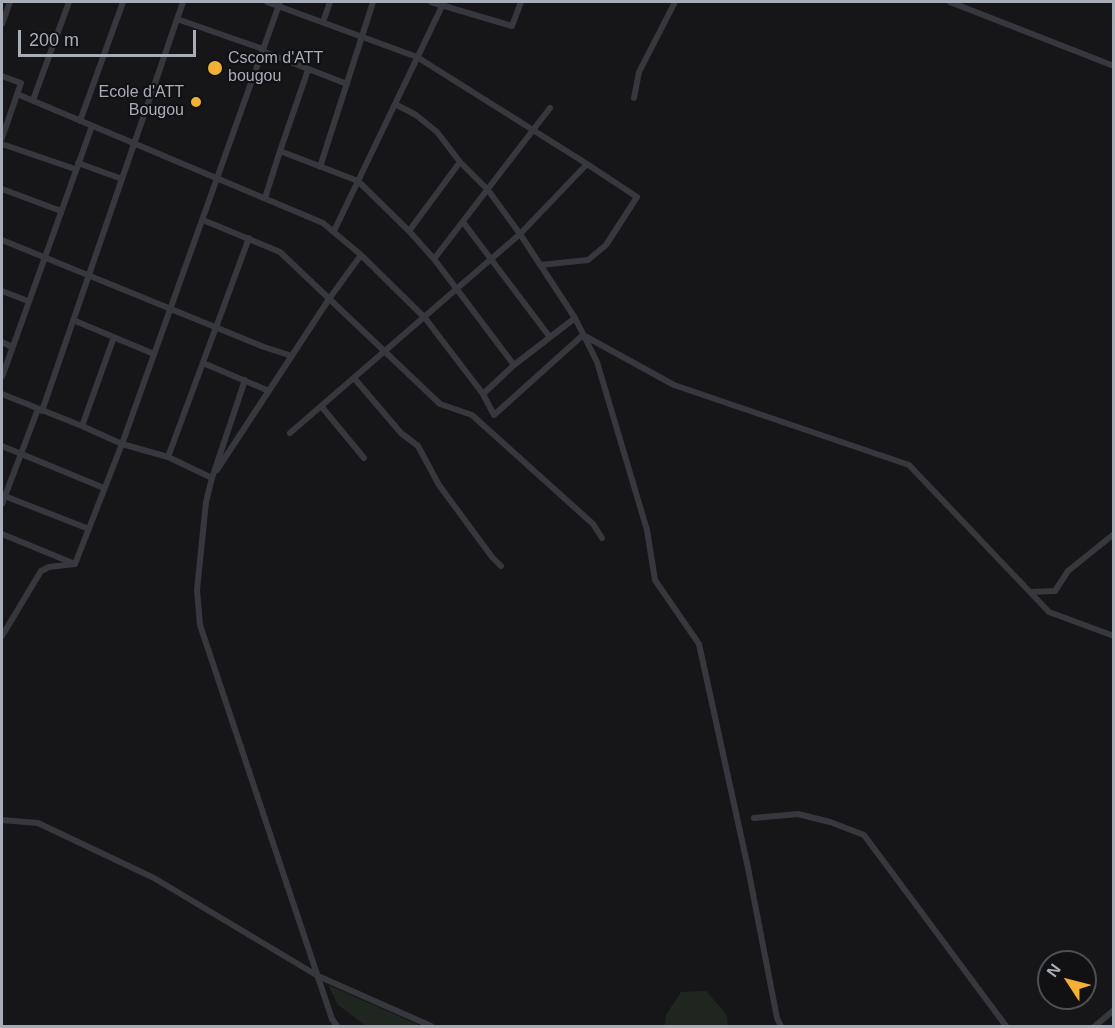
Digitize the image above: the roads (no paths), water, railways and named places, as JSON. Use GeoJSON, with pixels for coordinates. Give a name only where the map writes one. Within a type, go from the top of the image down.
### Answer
{"type":"FeatureCollection","features":[{"type":"Feature","properties":{"kind":"street"},"geometry":{"type":"LineString","coordinates":[[2,24],[10,2]]}},
{"type":"Feature","properties":{"kind":"street"},"geometry":{"type":"LineString","coordinates":[[33,100],[69,2]]}},
{"type":"Feature","properties":{"kind":"street"},"geometry":{"type":"LineString","coordinates":[[80,121],[123,2]]}},
{"type":"Feature","properties":{"kind":"street"},"geometry":{"type":"LineString","coordinates":[[2,504],[3,495],[40,410],[73,321],[183,2]]}},
{"type":"Feature","properties":{"kind":"street"},"geometry":{"type":"LineString","coordinates":[[267,2],[279,4],[417,57],[637,197],[606,245],[588,260],[540,265]]}},
{"type":"Feature","properties":{"kind":"street"},"geometry":{"type":"LineString","coordinates":[[323,22],[330,2]]}},
{"type":"Feature","properties":{"kind":"street"},"geometry":{"type":"LineString","coordinates":[[320,167],[373,2]]}},
{"type":"Feature","properties":{"kind":"street"},"geometry":{"type":"LineString","coordinates":[[431,2],[443,3],[512,26],[521,2]]}},
{"type":"Feature","properties":{"kind":"street"},"geometry":{"type":"LineString","coordinates":[[633,98],[639,72],[675,2]]}},
{"type":"Feature","properties":{"kind":"street"},"geometry":{"type":"LineString","coordinates":[[950,2],[1113,66]]}},
{"type":"Feature","properties":{"kind":"street"},"geometry":{"type":"LineString","coordinates":[[334,231],[443,3]]}},
{"type":"Feature","properties":{"kind":"street"},"geometry":{"type":"LineString","coordinates":[[75,564],[122,444],[279,4]]}},
{"type":"Feature","properties":{"kind":"street"},"geometry":{"type":"LineString","coordinates":[[177,19],[346,84]]}},
{"type":"Feature","properties":{"kind":"street"},"geometry":{"type":"LineString","coordinates":[[265,198],[308,70]]}},
{"type":"Feature","properties":{"kind":"street"},"geometry":{"type":"LineString","coordinates":[[2,76],[21,83],[2,138]]}},
{"type":"Feature","properties":{"kind":"street"},"geometry":{"type":"LineString","coordinates":[[17,94],[323,223],[361,255],[425,318],[483,394],[494,415],[583,335]]}},
{"type":"Feature","properties":{"kind":"street"},"geometry":{"type":"LineString","coordinates":[[394,104],[416,115],[437,132],[460,162],[488,190],[575,318],[597,362],[647,530],[655,580],[699,644],[748,868],[777,1018],[781,1026]]}},
{"type":"Feature","properties":{"kind":"street"},"geometry":{"type":"LineString","coordinates":[[434,259],[550,108]]}},
{"type":"Feature","properties":{"kind":"street"},"geometry":{"type":"LineString","coordinates":[[2,377],[92,126]]}},
{"type":"Feature","properties":{"kind":"street"},"geometry":{"type":"LineString","coordinates":[[2,144],[122,179]]}},
{"type":"Feature","properties":{"kind":"street"},"geometry":{"type":"LineString","coordinates":[[280,151],[358,181],[434,259],[514,365]]}},
{"type":"Feature","properties":{"kind":"street"},"geometry":{"type":"LineString","coordinates":[[409,231],[460,162]]}},
{"type":"Feature","properties":{"kind":"street"},"geometry":{"type":"LineString","coordinates":[[290,433],[520,234],[587,164]]}},
{"type":"Feature","properties":{"kind":"street"},"geometry":{"type":"LineString","coordinates":[[2,189],[61,211]]}},
{"type":"Feature","properties":{"kind":"street"},"geometry":{"type":"LineString","coordinates":[[203,220],[280,252],[440,404],[472,415],[593,524],[602,538]]}},
{"type":"Feature","properties":{"kind":"street"},"geometry":{"type":"LineString","coordinates":[[463,222],[549,336]]}},
{"type":"Feature","properties":{"kind":"street"},"geometry":{"type":"LineString","coordinates":[[168,457],[249,238]]}},
{"type":"Feature","properties":{"kind":"street"},"geometry":{"type":"LineString","coordinates":[[2,240],[264,347],[292,356]]}},
{"type":"Feature","properties":{"kind":"street"},"geometry":{"type":"LineString","coordinates":[[212,478],[329,299],[361,255]]}},
{"type":"Feature","properties":{"kind":"street"},"geometry":{"type":"LineString","coordinates":[[2,291],[28,301]]}},
{"type":"Feature","properties":{"kind":"street"},"geometry":{"type":"LineString","coordinates":[[483,394],[549,336],[575,318]]}},
{"type":"Feature","properties":{"kind":"street"},"geometry":{"type":"LineString","coordinates":[[73,321],[154,354]]}},
{"type":"Feature","properties":{"kind":"street"},"geometry":{"type":"LineString","coordinates":[[583,335],[674,385],[909,465],[1049,612],[1113,636]]}},
{"type":"Feature","properties":{"kind":"street"},"geometry":{"type":"LineString","coordinates":[[82,426],[114,337]]}},
{"type":"Feature","properties":{"kind":"street"},"geometry":{"type":"LineString","coordinates":[[2,342],[12,347]]}},
{"type":"Feature","properties":{"kind":"street"},"geometry":{"type":"LineString","coordinates":[[203,363],[269,391]]}},
{"type":"Feature","properties":{"kind":"street"},"geometry":{"type":"LineString","coordinates":[[354,378],[401,433],[418,446],[439,485],[501,566]]}},
{"type":"Feature","properties":{"kind":"street"},"geometry":{"type":"LineString","coordinates":[[245,380],[212,478],[203,528],[197,590],[200,625],[332,1019],[337,1026]]}},
{"type":"Feature","properties":{"kind":"street"},"geometry":{"type":"LineString","coordinates":[[2,394],[122,444],[168,457],[212,478]]}},
{"type":"Feature","properties":{"kind":"street"},"geometry":{"type":"LineString","coordinates":[[321,406],[364,458]]}},
{"type":"Feature","properties":{"kind":"street"},"geometry":{"type":"LineString","coordinates":[[2,446],[104,488]]}},
{"type":"Feature","properties":{"kind":"street"},"geometry":{"type":"LineString","coordinates":[[3,495],[89,529]]}},
{"type":"Feature","properties":{"kind":"street"},"geometry":{"type":"LineString","coordinates":[[2,534],[75,564]]}},
{"type":"Feature","properties":{"kind":"street"},"geometry":{"type":"LineString","coordinates":[[1030,592],[1055,591],[1068,571],[1113,534]]}},
{"type":"Feature","properties":{"kind":"street"},"geometry":{"type":"LineString","coordinates":[[2,636],[41,571],[49,567],[75,564]]}},
{"type":"Feature","properties":{"kind":"street"},"geometry":{"type":"LineString","coordinates":[[754,818],[798,814],[830,822],[864,835],[1006,1026]]}},
{"type":"Feature","properties":{"kind":"street"},"geometry":{"type":"LineString","coordinates":[[2,820],[38,823],[154,878],[318,976],[431,1026]]}},
{"type":"Feature","properties":{"kind":"street"},"geometry":{"type":"LineString","coordinates":[[1095,1026],[1113,1010]]}},
{"type":"Feature","properties":{"kind":"place","name":"Cscom d'ATT bougou"},"geometry":{"type":"Point","coordinates":[215,68]}},
{"type":"Feature","properties":{"kind":"place","name":"Ecole d'ATT Bougou"},"geometry":{"type":"Point","coordinates":[196,102]}}]}
